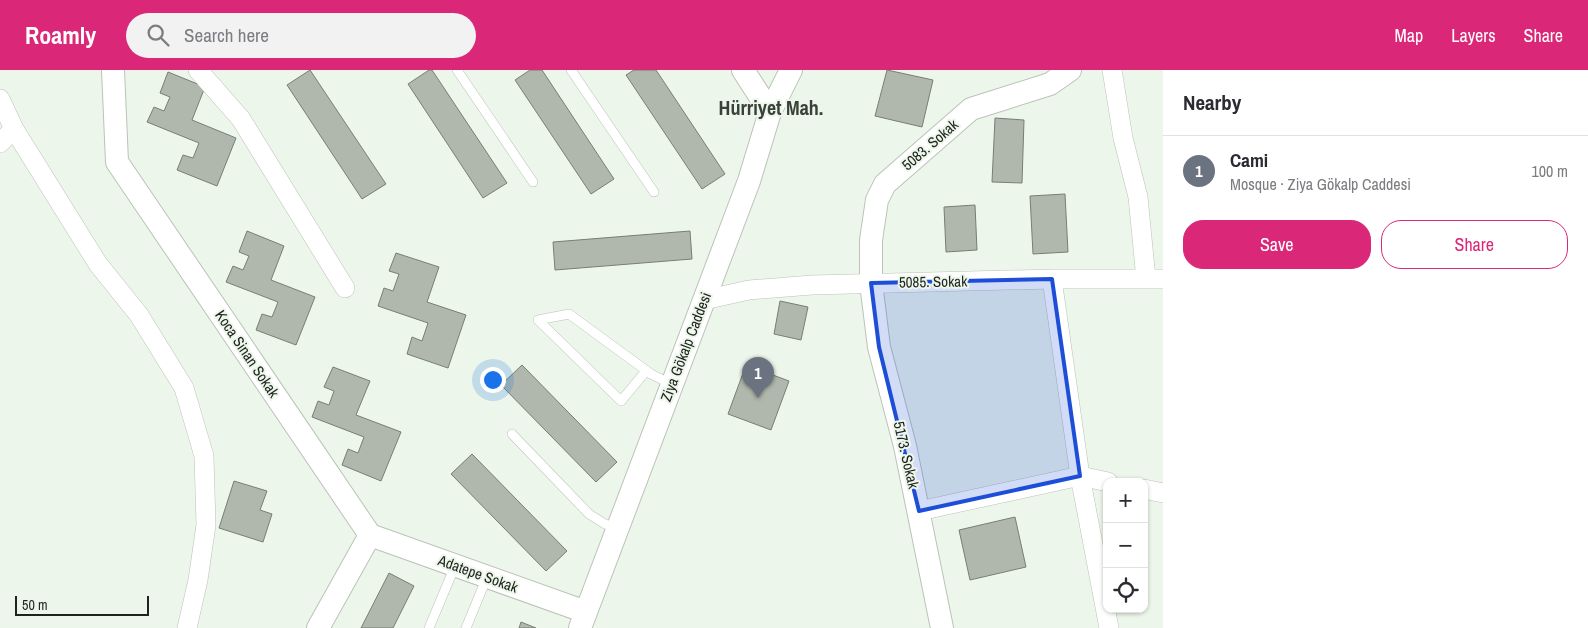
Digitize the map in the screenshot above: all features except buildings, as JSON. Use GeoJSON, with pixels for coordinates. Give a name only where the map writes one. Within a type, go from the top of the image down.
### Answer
{"type":"FeatureCollection","features":[{"type":"Feature","properties":{"kind":"street","name":"Koca Sinan Sokak"},"geometry":{"type":"LineString","coordinates":[[112,70],[117,162],[370,535]]}},
{"type":"Feature","properties":{"kind":"street"},"geometry":{"type":"LineString","coordinates":[[198,70],[241,119],[345,288]]}},
{"type":"Feature","properties":{"kind":"street"},"geometry":{"type":"LineString","coordinates":[[743,70],[770,112]]}},
{"type":"Feature","properties":{"kind":"street","name":"Ziya Gökalp Caddesi"},"geometry":{"type":"LineString","coordinates":[[582,620],[749,181],[770,112],[791,70]]}},
{"type":"Feature","properties":{"kind":"street","name":"5083. Sokak"},"geometry":{"type":"LineString","coordinates":[[871,283],[872,240],[877,200],[885,184],[971,109],[1050,84],[1070,70]]}},
{"type":"Feature","properties":{"kind":"street"},"geometry":{"type":"LineString","coordinates":[[1112,70],[1123,138],[1138,197],[1155,279]]}},
{"type":"Feature","properties":{"kind":"street"},"geometry":{"type":"LineString","coordinates":[[0,99],[14,129],[98,264],[139,315],[184,388],[204,456],[206,525],[198,580],[187,628]]}},
{"type":"Feature","properties":{"kind":"street"},"geometry":{"type":"LineString","coordinates":[[0,143],[14,129]]}},
{"type":"Feature","properties":{"kind":"street"},"geometry":{"type":"LineString","coordinates":[[1052,279],[1080,476],[1109,628]]}},
{"type":"Feature","properties":{"kind":"street","name":"5085. Sokak"},"geometry":{"type":"LineString","coordinates":[[704,300],[749,290],[812,285],[1052,279],[1155,279]]}},
{"type":"Feature","properties":{"kind":"street","name":"5173. Sokak"},"geometry":{"type":"LineString","coordinates":[[871,283],[879,347],[905,446],[942,628]]}},
{"type":"Feature","properties":{"kind":"street"},"geometry":{"type":"LineString","coordinates":[[919,511],[1080,476],[1103,481]]}},
{"type":"Feature","properties":{"kind":"street"},"geometry":{"type":"LineString","coordinates":[[1148,490],[1163,493]]}},
{"type":"Feature","properties":{"kind":"street","name":"Adatepe Sokak"},"geometry":{"type":"LineString","coordinates":[[370,535],[487,577],[582,620]]}},
{"type":"Feature","properties":{"kind":"street"},"geometry":{"type":"LineString","coordinates":[[318,628],[370,535]]}},
{"type":"Feature","properties":{"kind":"lane"},"geometry":{"type":"LineString","coordinates":[[456,70],[533,182]]}},
{"type":"Feature","properties":{"kind":"lane"},"geometry":{"type":"LineString","coordinates":[[571,70],[654,192]]}},
{"type":"Feature","properties":{"kind":"lane"},"geometry":{"type":"LineString","coordinates":[[646,371],[621,401],[538,320],[569,314],[646,371],[671,384]]}},
{"type":"Feature","properties":{"kind":"lane"},"geometry":{"type":"LineString","coordinates":[[512,434],[589,514],[605,524],[618,528]]}},
{"type":"Feature","properties":{"kind":"lane"},"geometry":{"type":"LineString","coordinates":[[429,628],[455,565]]}},
{"type":"Feature","properties":{"kind":"lane"},"geometry":{"type":"LineString","coordinates":[[466,628],[487,577]]}},
{"type":"Feature","properties":{"kind":"highlighted area"},"geometry":{"type":"Polygon","coordinates":[[[1052,279],[1080,476],[919,511],[879,347],[871,283],[1052,279]]]}},
{"type":"Feature","properties":{"kind":"place","name":"Cami"},"geometry":{"type":"Point","coordinates":[758,398]}},
{"type":"Feature","properties":{"kind":"district","name":"Hürriyet Mah."},"geometry":{"type":"Point","coordinates":[771,108]}}]}
